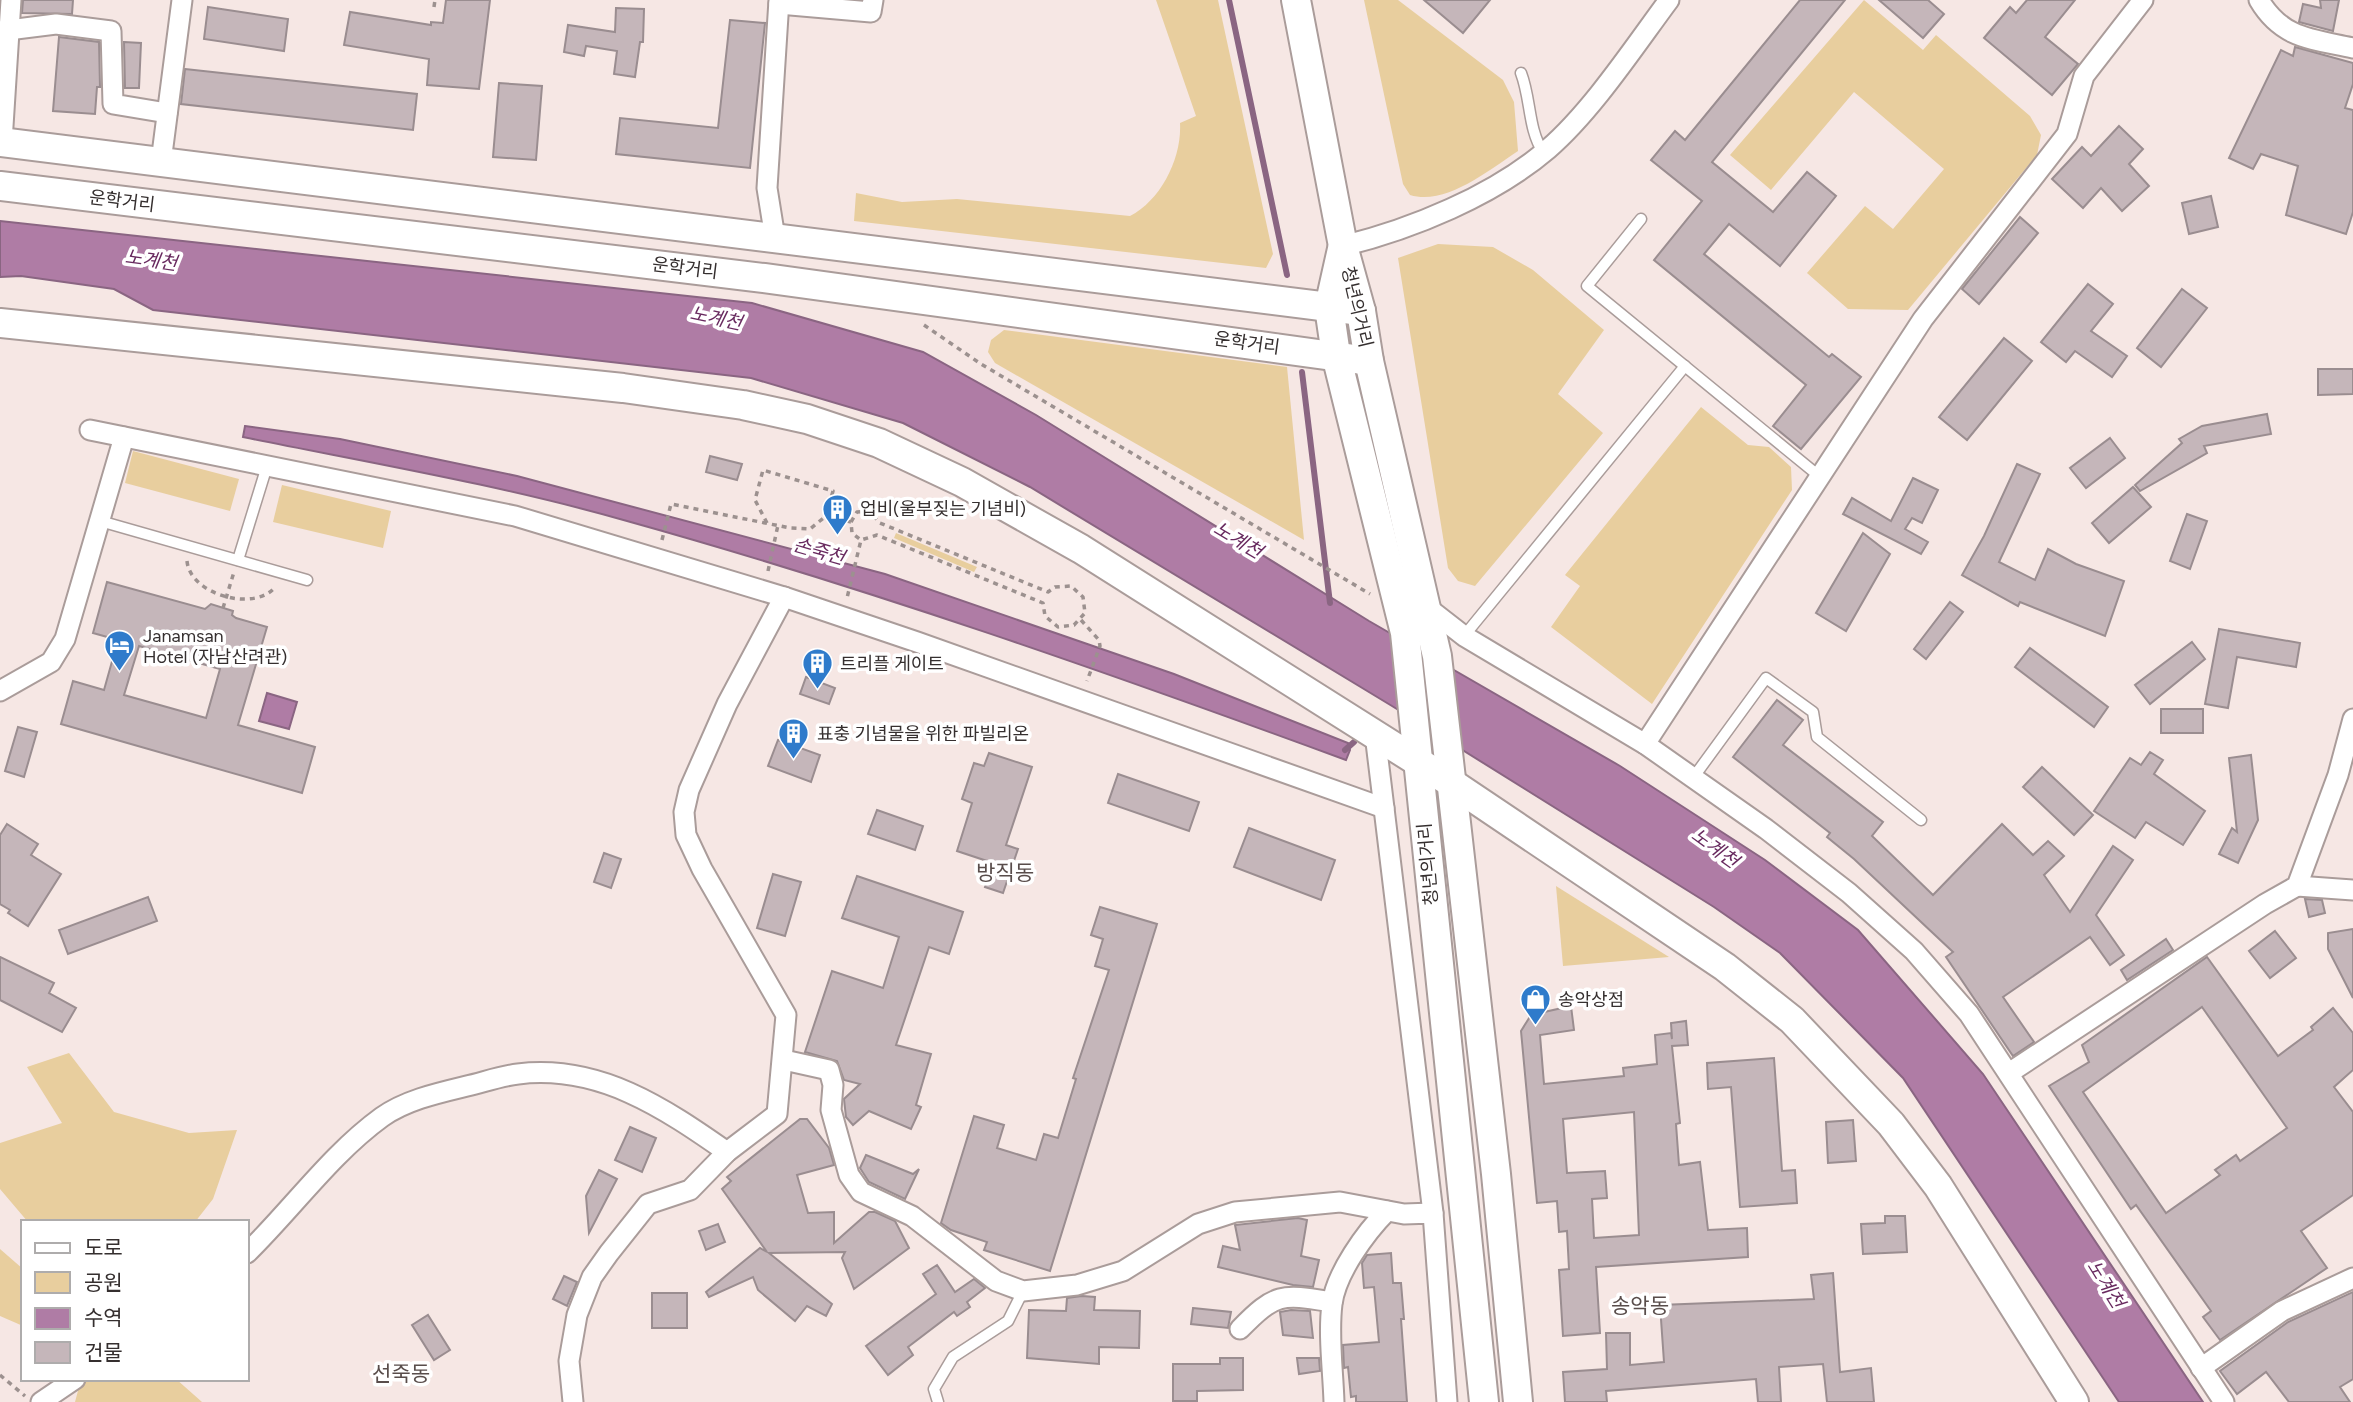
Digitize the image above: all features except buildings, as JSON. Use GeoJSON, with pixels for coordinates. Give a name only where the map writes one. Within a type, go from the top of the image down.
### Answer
{"type":"FeatureCollection","features":[{"type":"Feature","properties":{"kind":"main road"},"geometry":{"type":"LineString","coordinates":[[1296,0],[1343,246]]}},
{"type":"Feature","properties":{"kind":"main road"},"geometry":{"type":"LineString","coordinates":[[1,142],[1361,311]]}},
{"type":"Feature","properties":{"kind":"main road","name":"운학거리"},"geometry":{"type":"LineString","coordinates":[[0,186],[750,276],[1369,361]]}},
{"type":"Feature","properties":{"kind":"main road","name":"청년의거리"},"geometry":{"type":"LineString","coordinates":[[1343,246],[1329,307],[1336,355],[1403,622],[1484,1402]]}},
{"type":"Feature","properties":{"kind":"main road","name":"청년의거리"},"geometry":{"type":"LineString","coordinates":[[1343,246],[1361,311],[1369,361],[1437,656],[1496,1174],[1518,1402]]}},
{"type":"Feature","properties":{"kind":"main road"},"geometry":{"type":"LineString","coordinates":[[0,323],[623,388],[743,405],[807,419],[880,443],[962,482],[1080,549],[1450,782],[1725,967],[1792,1020],[1848,1075],[1891,1124],[1938,1186],[2074,1402]]}},
{"type":"Feature","properties":{"kind":"street"},"geometry":{"type":"LineString","coordinates":[[1,142],[4,32],[11,0]]}},
{"type":"Feature","properties":{"kind":"street"},"geometry":{"type":"LineString","coordinates":[[161,162],[182,0]]}},
{"type":"Feature","properties":{"kind":"street"},"geometry":{"type":"LineString","coordinates":[[775,239],[767,188],[779,2],[871,12],[873,0]]}},
{"type":"Feature","properties":{"kind":"street"},"geometry":{"type":"LineString","coordinates":[[1343,246],[1389,235],[1447,210],[1512,175],[1543,152],[1577,120],[1669,0]]}},
{"type":"Feature","properties":{"kind":"street"},"geometry":{"type":"LineString","coordinates":[[1646,744],[1923,318],[2067,134],[2084,76],[2143,0]]}},
{"type":"Feature","properties":{"kind":"street"},"geometry":{"type":"LineString","coordinates":[[2259,0],[2276,24],[2288,31],[2302,37],[2353,48]]}},
{"type":"Feature","properties":{"kind":"street"},"geometry":{"type":"LineString","coordinates":[[4,32],[56,24],[111,31],[113,104],[167,113]]}},
{"type":"Feature","properties":{"kind":"street"},"geometry":{"type":"LineString","coordinates":[[90,430],[515,516],[784,597],[1384,808]]}},
{"type":"Feature","properties":{"kind":"street"},"geometry":{"type":"LineString","coordinates":[[0,691],[51,662],[65,639],[124,437]]}},
{"type":"Feature","properties":{"kind":"street"},"geometry":{"type":"LineString","coordinates":[[573,1402],[569,1362],[577,1315],[592,1277],[648,1205],[690,1190],[727,1152],[777,1114],[786,1016],[702,869],[686,835],[684,812],[689,790],[727,704],[784,597]]}},
{"type":"Feature","properties":{"kind":"street"},"geometry":{"type":"LineString","coordinates":[[1428,608],[1464,636],[1646,744],[1849,893],[1914,951],[1969,1014],[2224,1402]]}},
{"type":"Feature","properties":{"kind":"street"},"geometry":{"type":"LineString","coordinates":[[2297,886],[2338,775],[2353,719]]}},
{"type":"Feature","properties":{"kind":"street"},"geometry":{"type":"LineString","coordinates":[[1375,734],[1433,1213],[1447,1402]]}},
{"type":"Feature","properties":{"kind":"street"},"geometry":{"type":"LineString","coordinates":[[2009,1073],[2265,904],[2297,886],[2353,890]]}},
{"type":"Feature","properties":{"kind":"street"},"geometry":{"type":"LineString","coordinates":[[784,1060],[829,1070],[833,1085],[831,1110],[849,1175],[861,1192],[912,1216],[996,1281],[1023,1291],[1077,1285],[1123,1271],[1198,1223],[1235,1212],[1340,1202],[1404,1214],[1433,1213]]}},
{"type":"Feature","properties":{"kind":"street"},"geometry":{"type":"LineString","coordinates":[[248,1252],[351,1144],[384,1116],[430,1095],[518,1074],[564,1073],[604,1082],[664,1108],[727,1152]]}},
{"type":"Feature","properties":{"kind":"street"},"geometry":{"type":"LineString","coordinates":[[1334,1402],[1332,1302],[1350,1259],[1373,1226],[1388,1211]]}},
{"type":"Feature","properties":{"kind":"street"},"geometry":{"type":"LineString","coordinates":[[2202,1368],[2282,1311],[2353,1278]]}},
{"type":"Feature","properties":{"kind":"street"},"geometry":{"type":"LineString","coordinates":[[1240,1329],[1266,1302],[1293,1296],[1332,1302]]}},
{"type":"Feature","properties":{"kind":"street"},"geometry":{"type":"LineString","coordinates":[[41,1402],[72,1381]]}},
{"type":"Feature","properties":{"kind":"lane"},"geometry":{"type":"LineString","coordinates":[[1521,73],[1529,93],[1534,138],[1543,152]]}},
{"type":"Feature","properties":{"kind":"lane"},"geometry":{"type":"LineString","coordinates":[[1641,219],[1587,286],[1819,476]]}},
{"type":"Feature","properties":{"kind":"lane"},"geometry":{"type":"LineString","coordinates":[[1464,636],[1685,366]]}},
{"type":"Feature","properties":{"kind":"lane"},"geometry":{"type":"LineString","coordinates":[[238,560],[267,466]]}},
{"type":"Feature","properties":{"kind":"lane"},"geometry":{"type":"LineString","coordinates":[[100,521],[307,580]]}},
{"type":"Feature","properties":{"kind":"lane"},"geometry":{"type":"LineString","coordinates":[[1693,778],[1766,678],[1813,712],[1817,737],[1921,820]]}},
{"type":"Feature","properties":{"kind":"lane"},"geometry":{"type":"LineString","coordinates":[[938,1402],[934,1389],[953,1357],[1008,1321],[1023,1291]]}},
{"type":"Feature","properties":{"kind":"path"},"geometry":{"type":"LineString","coordinates":[[434,7],[435,0]]}},
{"type":"Feature","properties":{"kind":"path"},"geometry":{"type":"LineString","coordinates":[[913,317],[981,364],[1335,573],[1403,622]]}},
{"type":"Feature","properties":{"kind":"path"},"geometry":{"type":"LineString","coordinates":[[663,536],[671,504],[778,526],[810,529],[826,516],[833,491],[763,470],[755,500],[767,523]]}},
{"type":"Feature","properties":{"kind":"path"},"geometry":{"type":"LineString","coordinates":[[862,540],[852,533],[851,522],[858,512],[869,511],[880,523],[1048,592]]}},
{"type":"Feature","properties":{"kind":"path"},"geometry":{"type":"LineString","coordinates":[[826,516],[851,522]]}},
{"type":"Feature","properties":{"kind":"path"},"geometry":{"type":"LineString","coordinates":[[877,535],[880,523]]}},
{"type":"Feature","properties":{"kind":"path"},"geometry":{"type":"LineString","coordinates":[[770,567],[778,526]]}},
{"type":"Feature","properties":{"kind":"path"},"geometry":{"type":"LineString","coordinates":[[862,540],[877,535],[1044,603]]}},
{"type":"Feature","properties":{"kind":"path"},"geometry":{"type":"LineString","coordinates":[[849,591],[862,540]]}},
{"type":"Feature","properties":{"kind":"path"},"geometry":{"type":"LineString","coordinates":[[186,545],[188,570],[196,582],[226,598],[259,597],[272,591],[285,574]]}},
{"type":"Feature","properties":{"kind":"path"},"geometry":{"type":"LineString","coordinates":[[979,577],[984,566]]}},
{"type":"Feature","properties":{"kind":"path"},"geometry":{"type":"LineString","coordinates":[[223,608],[232,578]]}},
{"type":"Feature","properties":{"kind":"path"},"geometry":{"type":"LineString","coordinates":[[1063,585],[1078,590],[1086,605],[1081,620],[1074,625],[1058,627],[1045,616],[1044,603],[1048,592],[1063,585]]}},
{"type":"Feature","properties":{"kind":"path"},"geometry":{"type":"LineString","coordinates":[[1081,620],[1099,640],[1100,646],[1090,674]]}},
{"type":"Feature","properties":{"kind":"path"},"geometry":{"type":"LineString","coordinates":[[0,1375],[32,1402]]}},
{"type":"Feature","properties":{"kind":"green space"},"geometry":{"type":"Polygon","coordinates":[[[1156,0],[1218,0],[1273,254],[1266,268],[854,221],[856,193],[902,202],[957,199],[1130,216],[1141,209],[1160,189],[1173,164],[1180,136],[1180,123],[1196,116],[1156,0]]]}},
{"type":"Feature","properties":{"kind":"green space"},"geometry":{"type":"Polygon","coordinates":[[[1364,0],[1398,0],[1503,80],[1514,102],[1518,151],[1481,176],[1452,191],[1424,197],[1410,195],[1403,184],[1364,0]]]}},
{"type":"Feature","properties":{"kind":"green space"},"geometry":{"type":"Polygon","coordinates":[[[1864,0],[1923,50],[1936,35],[2030,116],[2041,135],[2037,155],[1908,310],[1848,309],[1807,273],[1865,206],[1893,229],[1944,169],[1854,92],[1771,190],[1730,155],[1864,0]]]}},
{"type":"Feature","properties":{"kind":"green space"},"geometry":{"type":"Polygon","coordinates":[[[1438,244],[1493,247],[1533,270],[1604,330],[1558,394],[1603,433],[1475,586],[1458,581],[1448,568],[1398,258],[1438,244]]]}},
{"type":"Feature","properties":{"kind":"green space"},"geometry":{"type":"Polygon","coordinates":[[[1004,330],[1287,367],[1304,540],[995,363],[988,352],[991,340],[1004,330]]]}},
{"type":"Feature","properties":{"kind":"green space"},"geometry":{"type":"Polygon","coordinates":[[[1701,407],[1748,445],[1769,447],[1791,467],[1792,490],[1652,704],[1551,627],[1580,586],[1565,575],[1701,407]]]}},
{"type":"Feature","properties":{"kind":"green space"},"geometry":{"type":"Polygon","coordinates":[[[133,451],[239,479],[230,511],[125,483],[133,451]]]}},
{"type":"Feature","properties":{"kind":"green space"},"geometry":{"type":"Polygon","coordinates":[[[282,485],[391,511],[383,548],[273,522],[282,485]]]}},
{"type":"Feature","properties":{"kind":"green space"},"geometry":{"type":"Polygon","coordinates":[[[896,533],[977,567],[974,572],[894,538],[896,533]]]}},
{"type":"Feature","properties":{"kind":"green space"},"geometry":{"type":"Polygon","coordinates":[[[1556,886],[1669,957],[1563,966],[1556,886]]]}},
{"type":"Feature","properties":{"kind":"green space"},"geometry":{"type":"Polygon","coordinates":[[[69,1053],[114,1112],[189,1133],[237,1130],[213,1199],[197,1220],[26,1220],[0,1189],[0,1143],[62,1123],[27,1067],[69,1053]]]}},
{"type":"Feature","properties":{"kind":"green space"},"geometry":{"type":"Polygon","coordinates":[[[0,1249],[21,1267],[21,1325],[0,1316],[0,1249]]]}},
{"type":"Feature","properties":{"kind":"green space"},"geometry":{"type":"Polygon","coordinates":[[[75,1381],[178,1381],[202,1402],[75,1402],[79,1387],[75,1381]]]}},
{"type":"Feature","properties":{"kind":"water","name":"노계천"},"geometry":{"type":"Polygon","coordinates":[[[0,221],[752,303],[923,352],[1036,415],[1369,621],[1620,766],[1765,860],[1858,930],[1983,1074],[2203,1402],[2119,1402],[1903,1078],[1780,953],[1714,907],[1392,706],[1030,487],[903,423],[751,378],[153,310],[114,289],[21,276],[0,277],[0,221]]]}},
{"type":"Feature","properties":{"kind":"water"},"geometry":{"type":"Polygon","coordinates":[[[245,426],[340,439],[517,476],[885,574],[1174,674],[1348,743],[1350,750],[1346,760],[989,633],[718,547],[532,496],[243,437],[245,426]]]}},
{"type":"Feature","properties":{"kind":"water"},"geometry":{"type":"Polygon","coordinates":[[[267,693],[297,702],[289,729],[259,721],[267,693]]]}},
{"type":"Feature","properties":{"kind":"waterway"},"geometry":{"type":"LineString","coordinates":[[1229,0],[1287,275]]}},
{"type":"Feature","properties":{"kind":"waterway"},"geometry":{"type":"LineString","coordinates":[[1302,372],[1330,603]]}},
{"type":"Feature","properties":{"kind":"waterway","name":"손죽천"},"geometry":{"type":"LineString","coordinates":[[1345,750],[1354,742]]}},
{"type":"Feature","properties":{"kind":"place","name":"업비(울부짖는 기념비)"},"geometry":{"type":"Point","coordinates":[837,536]}},
{"type":"Feature","properties":{"kind":"place","name":"Janamsan Hotel (자남산려관)"},"geometry":{"type":"Point","coordinates":[120,673]}},
{"type":"Feature","properties":{"kind":"place","name":"트리플 게이트"},"geometry":{"type":"Point","coordinates":[817,691]}},
{"type":"Feature","properties":{"kind":"place","name":"표충 기념물을 위한 파빌리온"},"geometry":{"type":"Point","coordinates":[794,761]}},
{"type":"Feature","properties":{"kind":"place","name":"송악상점"},"geometry":{"type":"Point","coordinates":[1535,1027]}},
{"type":"Feature","properties":{"kind":"district","name":"방직동"},"geometry":{"type":"Point","coordinates":[1005,872]}},
{"type":"Feature","properties":{"kind":"district","name":"송악동"},"geometry":{"type":"Point","coordinates":[1640,1305]}},
{"type":"Feature","properties":{"kind":"district","name":"선죽동"},"geometry":{"type":"Point","coordinates":[401,1373]}}]}
